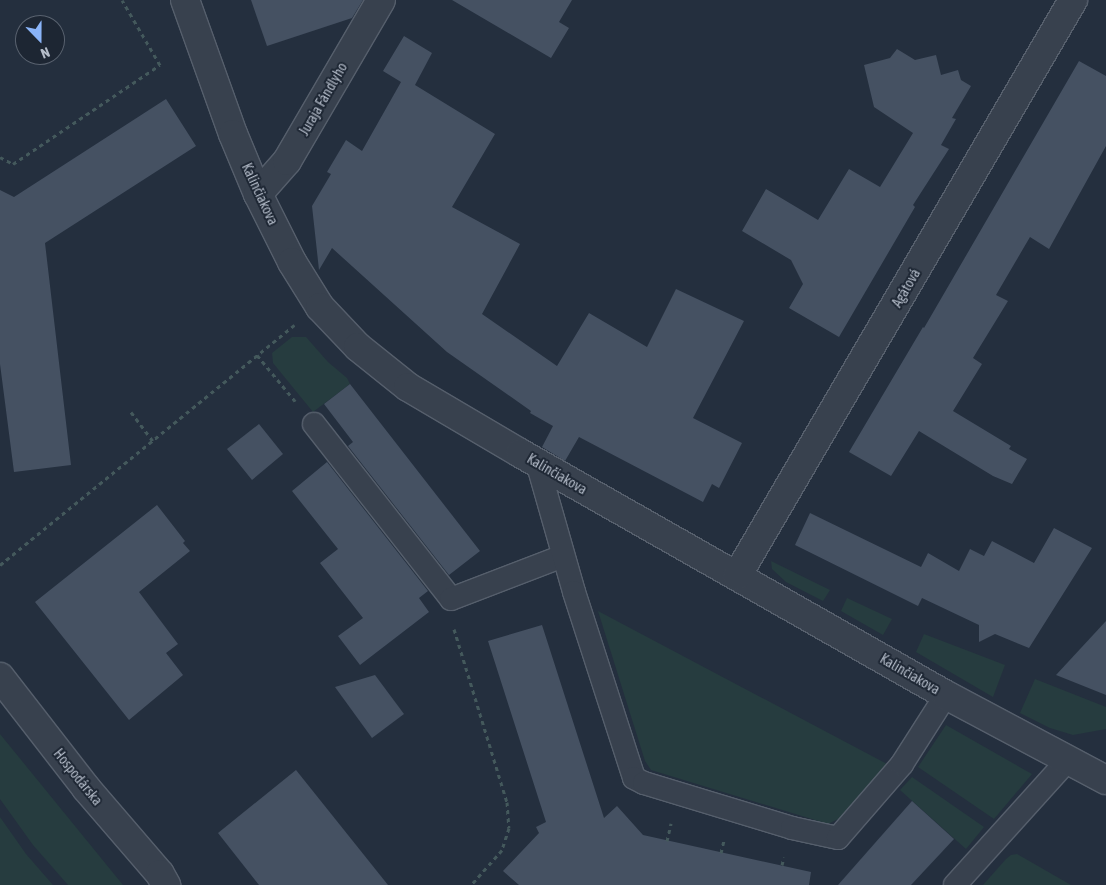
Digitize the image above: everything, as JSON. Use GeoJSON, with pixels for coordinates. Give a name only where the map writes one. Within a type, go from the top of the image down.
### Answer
{"type":"FeatureCollection","features":[{"type":"Feature","properties":{"kind":"street","name":"Kalinčiakova"},"geometry":{"type":"LineString","coordinates":[[185,0],[233,134],[258,194],[292,262],[320,307],[358,347],[408,387],[537,462],[946,695],[1106,780]]}},
{"type":"Feature","properties":{"kind":"street","name":"Juraja Fándlyho"},"geometry":{"type":"LineString","coordinates":[[258,194],[287,161],[381,0]]}},
{"type":"Feature","properties":{"kind":"street","name":"Agátová"},"geometry":{"type":"LineString","coordinates":[[737,576],[1073,0]]}},
{"type":"Feature","properties":{"kind":"street","name":"Hospodárska"},"geometry":{"type":"LineString","coordinates":[[0,677],[86,788],[167,881]]}},
{"type":"Feature","properties":{"kind":"lane"},"geometry":{"type":"LineString","coordinates":[[314,424],[451,599],[563,556]]}},
{"type":"Feature","properties":{"kind":"lane"},"geometry":{"type":"LineString","coordinates":[[537,462],[574,592],[634,778],[653,786],[792,828],[838,838],[902,764],[946,695]]}},
{"type":"Feature","properties":{"kind":"lane"},"geometry":{"type":"LineString","coordinates":[[955,885],[1004,834],[1068,760]]}},
{"type":"Feature","properties":{"kind":"path"},"geometry":{"type":"LineString","coordinates":[[0,157],[13,164],[160,65],[122,0]]}},
{"type":"Feature","properties":{"kind":"path"},"geometry":{"type":"LineString","coordinates":[[0,565],[297,322]]}},
{"type":"Feature","properties":{"kind":"path"},"geometry":{"type":"LineString","coordinates":[[257,355],[314,424]]}},
{"type":"Feature","properties":{"kind":"path"},"geometry":{"type":"LineString","coordinates":[[131,412],[152,441]]}},
{"type":"Feature","properties":{"kind":"path"},"geometry":{"type":"LineString","coordinates":[[451,599],[455,636],[507,802],[509,828],[502,850],[472,885]]}},
{"type":"Feature","properties":{"kind":"green space"},"geometry":{"type":"Polygon","coordinates":[[[292,337],[306,337],[328,362],[347,378],[350,384],[313,412],[273,363],[272,353],[292,337]]]}},
{"type":"Feature","properties":{"kind":"green space"},"geometry":{"type":"Polygon","coordinates":[[[771,561],[830,590],[823,601],[786,582],[772,569],[771,561]]]}},
{"type":"Feature","properties":{"kind":"green space"},"geometry":{"type":"Polygon","coordinates":[[[847,598],[892,619],[883,635],[841,611],[847,598]]]}},
{"type":"Feature","properties":{"kind":"green space"},"geometry":{"type":"Polygon","coordinates":[[[598,611],[887,764],[844,816],[828,824],[651,770],[645,761],[598,611]]]}},
{"type":"Feature","properties":{"kind":"green space"},"geometry":{"type":"Polygon","coordinates":[[[924,634],[1005,665],[993,697],[916,652],[924,634]]]}},
{"type":"Feature","properties":{"kind":"green space"},"geometry":{"type":"Polygon","coordinates":[[[1035,679],[1106,707],[1106,729],[1073,735],[1050,728],[1020,713],[1035,679]]]}},
{"type":"Feature","properties":{"kind":"green space"},"geometry":{"type":"Polygon","coordinates":[[[946,725],[1032,774],[994,819],[918,767],[946,725]]]}},
{"type":"Feature","properties":{"kind":"green space"},"geometry":{"type":"Polygon","coordinates":[[[0,734],[123,885],[68,885],[33,845],[0,799],[0,734]]]}},
{"type":"Feature","properties":{"kind":"green space"},"geometry":{"type":"Polygon","coordinates":[[[912,777],[984,827],[966,849],[900,790],[912,777]]]}},
{"type":"Feature","properties":{"kind":"green space"},"geometry":{"type":"Polygon","coordinates":[[[0,817],[26,854],[53,885],[0,885],[0,817]]]}},
{"type":"Feature","properties":{"kind":"green space"},"geometry":{"type":"Polygon","coordinates":[[[1017,854],[1071,885],[983,885],[1006,859],[1011,855],[1017,854]]]}},
{"type":"Feature","properties":{"kind":"building"},"geometry":{"type":"Polygon","coordinates":[[[251,0],[363,0],[352,18],[267,46],[251,0]]]}},
{"type":"Feature","properties":{"kind":"building"},"geometry":{"type":"Polygon","coordinates":[[[452,0],[572,0],[559,22],[569,28],[551,58],[452,0]]]}},
{"type":"Feature","properties":{"kind":"building"},"geometry":{"type":"Polygon","coordinates":[[[404,36],[432,53],[415,85],[495,134],[452,207],[520,244],[482,314],[557,366],[589,313],[647,347],[676,289],[744,321],[693,418],[742,443],[719,488],[712,484],[703,502],[579,437],[565,461],[542,447],[553,426],[530,413],[531,411],[447,352],[332,248],[319,270],[312,206],[331,174],[327,172],[346,140],[362,151],[401,82],[383,71],[404,36]]]}},
{"type":"Feature","properties":{"kind":"building"},"geometry":{"type":"Polygon","coordinates":[[[897,49],[915,60],[936,55],[941,75],[958,70],[961,80],[971,86],[952,118],[956,119],[941,145],[949,149],[913,205],[915,207],[839,337],[789,308],[803,284],[791,260],[742,231],[766,189],[818,220],[849,169],[880,187],[913,133],[874,107],[864,65],[890,58],[897,49]]]}},
{"type":"Feature","properties":{"kind":"building"},"geometry":{"type":"Polygon","coordinates":[[[1079,61],[1106,76],[1106,146],[1049,249],[1030,237],[996,295],[1008,301],[973,358],[982,364],[953,411],[1011,446],[1009,449],[1027,459],[1012,484],[993,476],[919,431],[891,476],[849,452],[924,328],[1079,61]]]}},
{"type":"Feature","properties":{"kind":"building"},"geometry":{"type":"Polygon","coordinates":[[[166,99],[196,146],[45,243],[71,465],[14,472],[0,364],[0,190],[14,197],[166,99]]]}},
{"type":"Feature","properties":{"kind":"building"},"geometry":{"type":"Polygon","coordinates":[[[350,384],[480,551],[449,575],[348,446],[353,442],[324,404],[350,384]]]}},
{"type":"Feature","properties":{"kind":"building"},"geometry":{"type":"Polygon","coordinates":[[[259,424],[283,454],[252,480],[227,449],[259,424]]]}},
{"type":"Feature","properties":{"kind":"building"},"geometry":{"type":"Polygon","coordinates":[[[327,462],[428,591],[419,598],[429,612],[360,665],[338,636],[363,618],[320,563],[338,549],[292,491],[327,462]]]}},
{"type":"Feature","properties":{"kind":"building"},"geometry":{"type":"Polygon","coordinates":[[[157,505],[185,541],[183,543],[190,551],[139,592],[178,644],[166,653],[183,675],[129,720],[35,602],[157,505]]]}},
{"type":"Feature","properties":{"kind":"building"},"geometry":{"type":"Polygon","coordinates":[[[810,513],[921,567],[928,553],[959,571],[970,549],[984,556],[992,541],[1034,563],[1054,528],[1092,548],[1029,648],[995,634],[979,642],[979,625],[922,598],[918,606],[795,545],[810,513]]]}},
{"type":"Feature","properties":{"kind":"building"},"geometry":{"type":"Polygon","coordinates":[[[1106,621],[1106,695],[1056,675],[1106,621]]]}},
{"type":"Feature","properties":{"kind":"building"},"geometry":{"type":"Polygon","coordinates":[[[542,625],[604,818],[617,806],[643,835],[811,872],[809,885],[519,885],[503,871],[539,833],[536,827],[546,822],[488,641],[542,625]]]}},
{"type":"Feature","properties":{"kind":"building"},"geometry":{"type":"Polygon","coordinates":[[[375,675],[404,714],[372,738],[335,687],[375,675]]]}},
{"type":"Feature","properties":{"kind":"building"},"geometry":{"type":"Polygon","coordinates":[[[296,770],[388,885],[259,885],[218,833],[296,770]]]}},
{"type":"Feature","properties":{"kind":"building"},"geometry":{"type":"Polygon","coordinates":[[[912,801],[954,839],[911,885],[838,885],[912,801]]]}}]}
